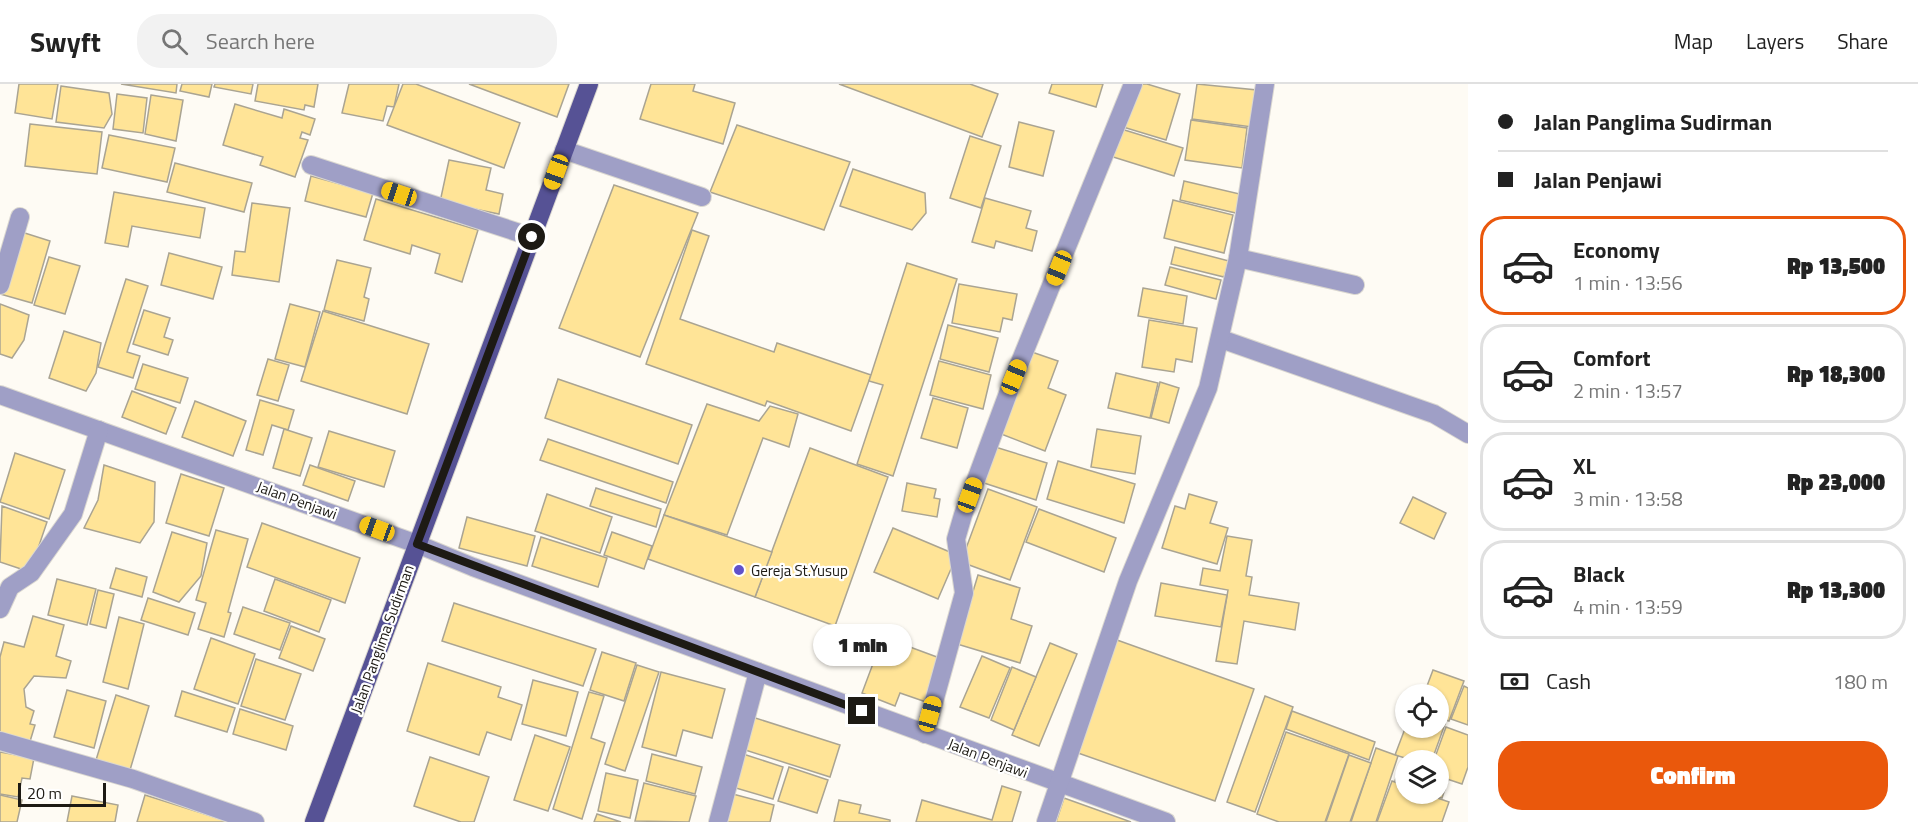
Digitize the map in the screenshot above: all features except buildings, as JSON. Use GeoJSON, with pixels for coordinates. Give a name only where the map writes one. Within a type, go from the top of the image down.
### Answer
{"type":"FeatureCollection","features":[{"type":"Feature","properties":{"kind":"main road","name":"Jalan Panglima Sudirman"},"geometry":{"type":"LineString","coordinates":[[314,822],[589,84]]}},
{"type":"Feature","properties":{"kind":"street"},"geometry":{"type":"LineString","coordinates":[[925,734],[964,593],[957,539],[963,515],[1014,377],[1133,84]]}},
{"type":"Feature","properties":{"kind":"street"},"geometry":{"type":"LineString","coordinates":[[1046,822],[1128,581],[1208,388],[1238,258],[1265,84]]}},
{"type":"Feature","properties":{"kind":"street"},"geometry":{"type":"LineString","coordinates":[[564,150],[702,197]]}},
{"type":"Feature","properties":{"kind":"street"},"geometry":{"type":"LineString","coordinates":[[310,165],[532,237]]}},
{"type":"Feature","properties":{"kind":"street"},"geometry":{"type":"LineString","coordinates":[[0,285],[20,217]]}},
{"type":"Feature","properties":{"kind":"street"},"geometry":{"type":"LineString","coordinates":[[1238,258],[1355,285]]}},
{"type":"Feature","properties":{"kind":"street"},"geometry":{"type":"LineString","coordinates":[[1221,339],[1434,414],[1468,434]]}},
{"type":"Feature","properties":{"kind":"street","name":"Jalan Penjawi"},"geometry":{"type":"LineString","coordinates":[[0,394],[417,544],[1058,784],[1166,822]]}},
{"type":"Feature","properties":{"kind":"street"},"geometry":{"type":"LineString","coordinates":[[0,609],[10,587],[31,573],[73,514],[99,430]]}},
{"type":"Feature","properties":{"kind":"street"},"geometry":{"type":"LineString","coordinates":[[718,822],[758,672]]}},
{"type":"Feature","properties":{"kind":"street"},"geometry":{"type":"LineString","coordinates":[[0,741],[133,779],[255,822]]}},
{"type":"Feature","properties":{"kind":"place","name":"Gereja St.Yusup"},"geometry":{"type":"Point","coordinates":[739,570]}},
{"type":"Feature","properties":{"kind":"route"},"geometry":{"type":"LineString","coordinates":[[532,237],[417,544],[473,567],[862,711]]}}]}
